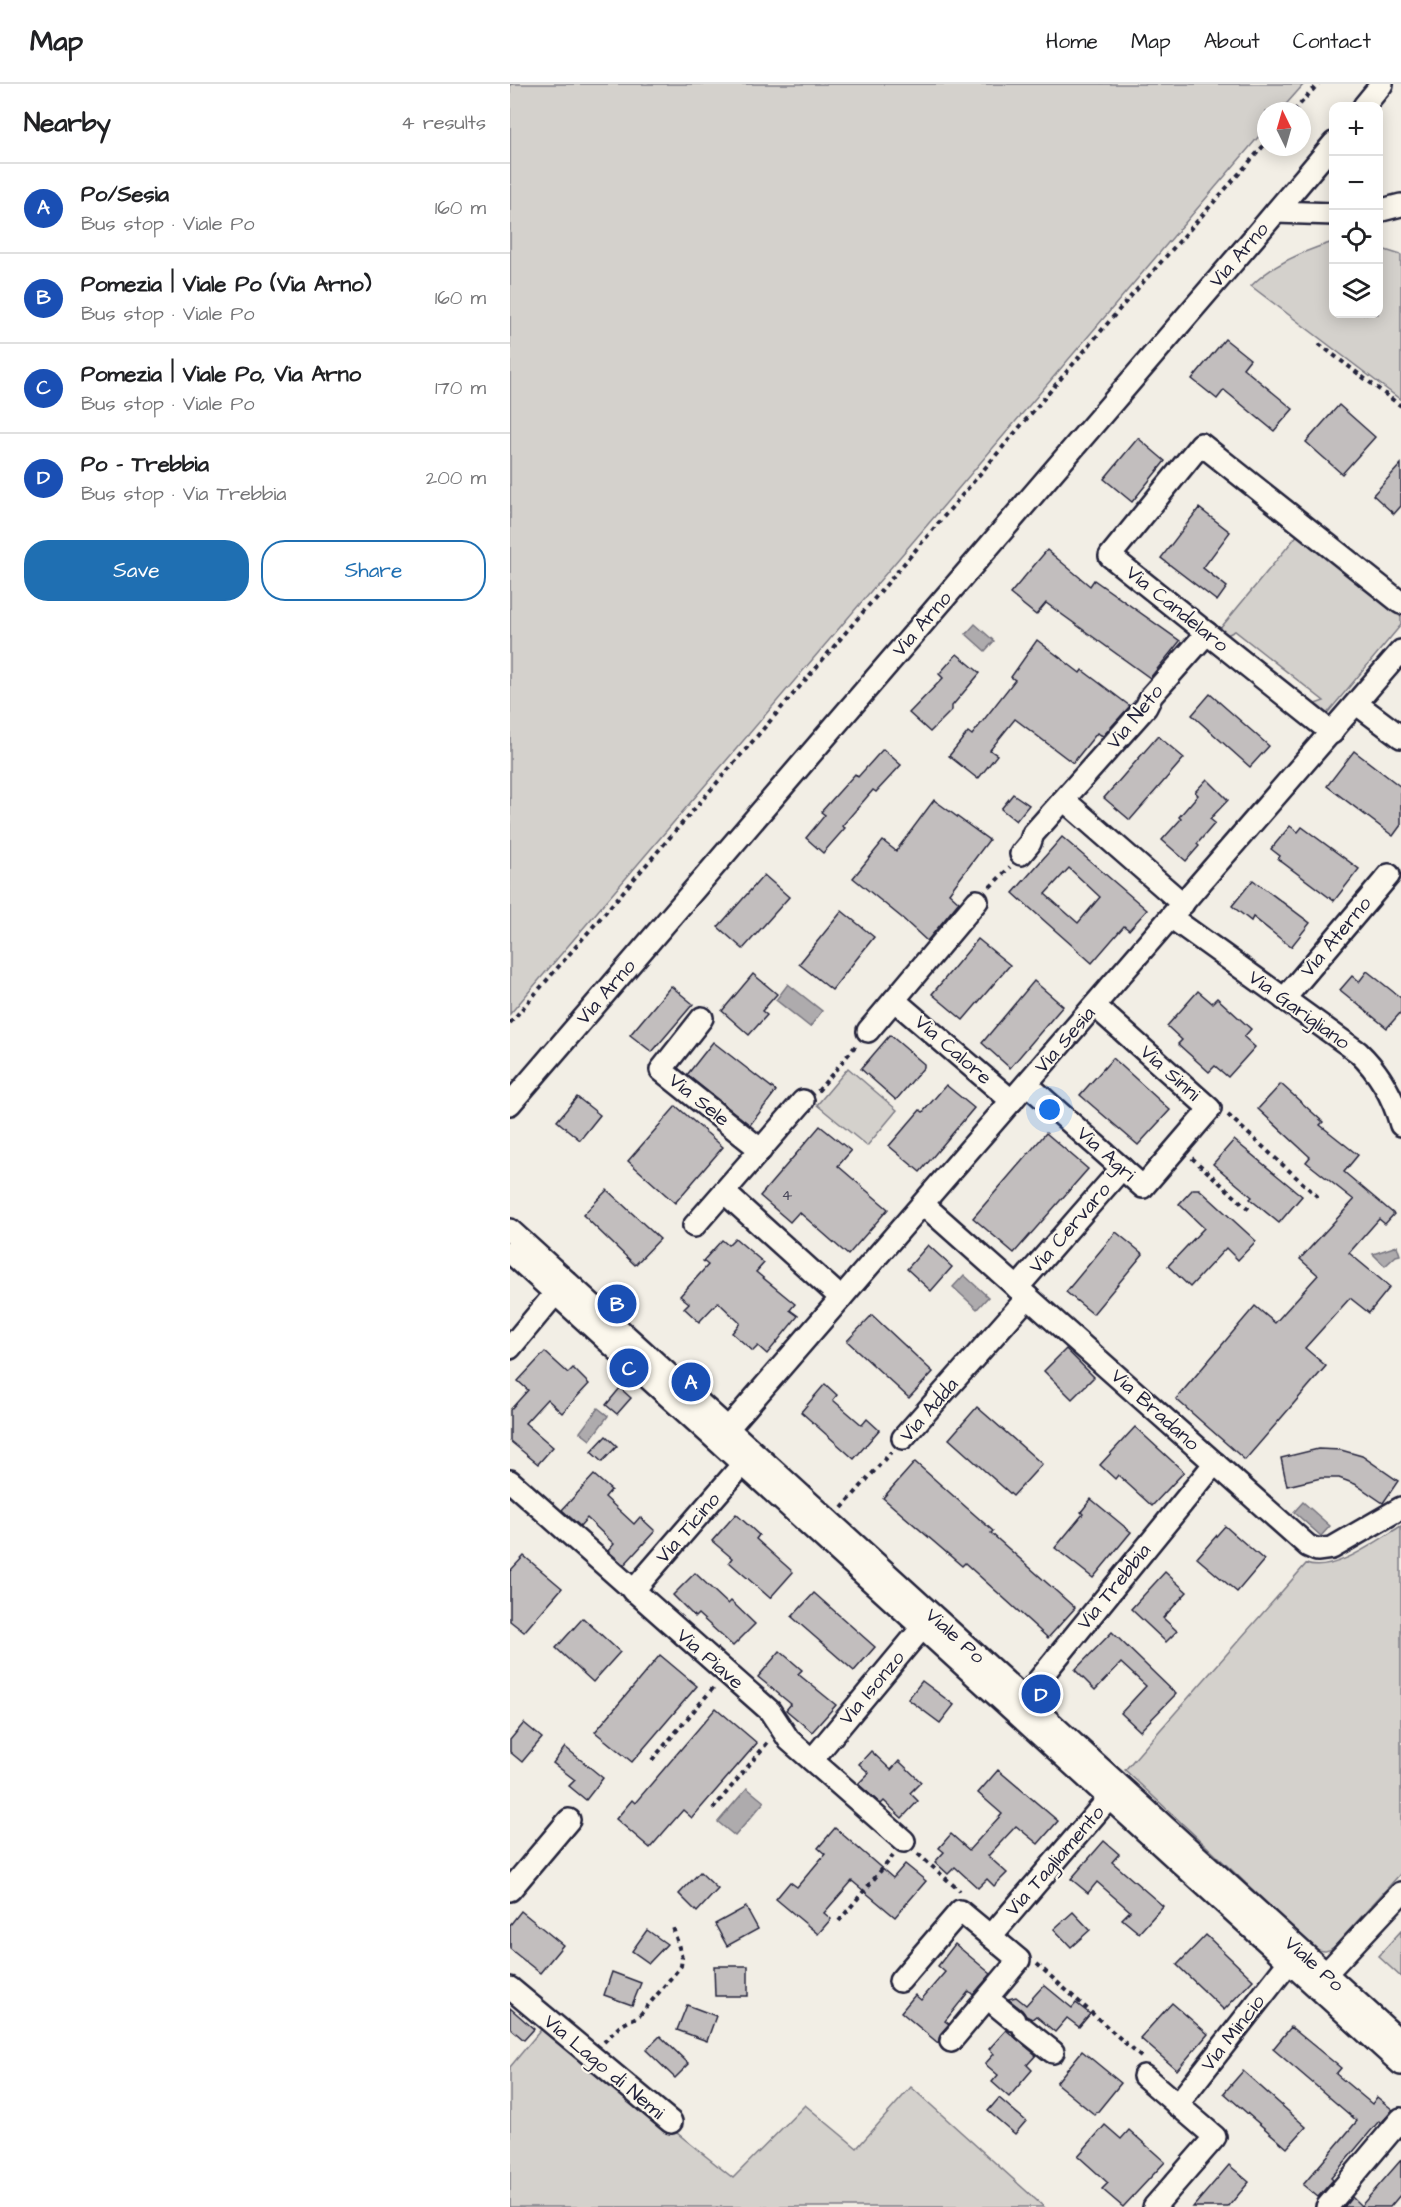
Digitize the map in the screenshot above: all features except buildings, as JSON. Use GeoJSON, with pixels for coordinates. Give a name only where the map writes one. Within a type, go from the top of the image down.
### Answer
{"type":"FeatureCollection","features":[{"type":"Feature","properties":{"kind":"street"},"geometry":{"type":"LineString","coordinates":[[1367,102],[1382,84]]}},
{"type":"Feature","properties":{"kind":"street","name":"Via Arno"},"geometry":{"type":"LineString","coordinates":[[510,1104],[1329,149]]}},
{"type":"Feature","properties":{"kind":"street"},"geometry":{"type":"LineString","coordinates":[[1382,210],[1401,205]]}},
{"type":"Feature","properties":{"kind":"street"},"geometry":{"type":"LineString","coordinates":[[1276,212],[1329,214]]}},
{"type":"Feature","properties":{"kind":"street","name":"Via Candelaro"},"geometry":{"type":"LineString","coordinates":[[1332,733],[1110,556],[1201,444],[1401,603]]}},
{"type":"Feature","properties":{"kind":"street","name":"Via Neto"},"geometry":{"type":"LineString","coordinates":[[1021,854],[1030,843],[1033,834],[1146,707],[1152,695],[1207,633]]}},
{"type":"Feature","properties":{"kind":"street","name":"Via Sesia"},"geometry":{"type":"LineString","coordinates":[[722,1435],[1401,651]]}},
{"type":"Feature","properties":{"kind":"street"},"geometry":{"type":"LineString","coordinates":[[1357,704],[1401,737]]}},
{"type":"Feature","properties":{"kind":"street"},"geometry":{"type":"LineString","coordinates":[[1064,800],[1178,911]]}},
{"type":"Feature","properties":{"kind":"street","name":"Via Aterno"},"geometry":{"type":"LineString","coordinates":[[1284,999],[1389,875]]}},
{"type":"Feature","properties":{"kind":"street"},"geometry":{"type":"LineString","coordinates":[[868,1031],[978,901]]}},
{"type":"Feature","properties":{"kind":"street","name":"Via Garigliano"},"geometry":{"type":"LineString","coordinates":[[1178,911],[1284,999],[1358,1052],[1374,1069],[1391,1095],[1401,1125]]}},
{"type":"Feature","properties":{"kind":"street","name":"Via Calore"},"geometry":{"type":"LineString","coordinates":[[894,1000],[1012,1101]]}},
{"type":"Feature","properties":{"kind":"street","name":"Via Sinni"},"geometry":{"type":"LineString","coordinates":[[1095,1006],[1210,1109],[1179,1146]]}},
{"type":"Feature","properties":{"kind":"street","name":"Via Sele"},"geometry":{"type":"LineString","coordinates":[[702,1018],[661,1070],[760,1150]]}},
{"type":"Feature","properties":{"kind":"street","name":"Via Agri"},"geometry":{"type":"LineString","coordinates":[[1027,1084],[1143,1187],[1179,1146]]}},
{"type":"Feature","properties":{"kind":"street"},"geometry":{"type":"LineString","coordinates":[[694,1226],[803,1101]]}},
{"type":"Feature","properties":{"kind":"street","name":"Via Cervaro"},"geometry":{"type":"LineString","coordinates":[[1022,1292],[1122,1168]]}},
{"type":"Feature","properties":{"kind":"street"},"geometry":{"type":"LineString","coordinates":[[724,1192],[841,1298]]}},
{"type":"Feature","properties":{"kind":"street","name":"Via Bradano"},"geometry":{"type":"LineString","coordinates":[[923,1204],[1308,1546],[1317,1550],[1332,1548],[1401,1508]]}},
{"type":"Feature","properties":{"kind":"street","name":"Viale Po"},"geometry":{"type":"LineString","coordinates":[[510,1230],[561,1287],[722,1435],[830,1522],[927,1622]]}},
{"type":"Feature","properties":{"kind":"street","name":"Viale Po"},"geometry":{"type":"LineString","coordinates":[[510,1252],[561,1287]]}},
{"type":"Feature","properties":{"kind":"street"},"geometry":{"type":"LineString","coordinates":[[510,1348],[561,1287]]}},
{"type":"Feature","properties":{"kind":"street","name":"Via Adda"},"geometry":{"type":"LineString","coordinates":[[903,1438],[1022,1292]]}},
{"type":"Feature","properties":{"kind":"street","name":"Viale Po"},"geometry":{"type":"LineString","coordinates":[[722,1435],[742,1464],[927,1622],[1019,1705],[1320,1980],[1401,2064]]}},
{"type":"Feature","properties":{"kind":"street","name":"Via Trebbia"},"geometry":{"type":"LineString","coordinates":[[1019,1705],[1215,1463]]}},
{"type":"Feature","properties":{"kind":"street","name":"Via Ticino"},"geometry":{"type":"LineString","coordinates":[[633,1591],[742,1464]]}},
{"type":"Feature","properties":{"kind":"street","name":"Via Piave"},"geometry":{"type":"LineString","coordinates":[[510,1481],[771,1712],[789,1740],[904,1841]]}},
{"type":"Feature","properties":{"kind":"street","name":"Via Isonzo"},"geometry":{"type":"LineString","coordinates":[[812,1760],[927,1622]]}},
{"type":"Feature","properties":{"kind":"street","name":"Viale Po"},"geometry":{"type":"LineString","coordinates":[[1114,1792],[1289,1962],[1320,1980],[1401,2042]]}},
{"type":"Feature","properties":{"kind":"street","name":"Via Tagliamento"},"geometry":{"type":"LineString","coordinates":[[991,1936],[1114,1792]]}},
{"type":"Feature","properties":{"kind":"street"},"geometry":{"type":"LineString","coordinates":[[510,1890],[569,1820]]}},
{"type":"Feature","properties":{"kind":"street"},"geometry":{"type":"LineString","coordinates":[[1320,1980],[1401,1893]]}},
{"type":"Feature","properties":{"kind":"street"},"geometry":{"type":"LineString","coordinates":[[900,1981],[960,1911],[1019,1960],[951,2041]]}},
{"type":"Feature","properties":{"kind":"street","name":"Via Mincio"},"geometry":{"type":"LineString","coordinates":[[1177,2105],[1289,1962]]}},
{"type":"Feature","properties":{"kind":"street","name":"Via Lago di Nemi"},"geometry":{"type":"LineString","coordinates":[[510,1988],[671,2122]]}},
{"type":"Feature","properties":{"kind":"street"},"geometry":{"type":"LineString","coordinates":[[997,2006],[1053,2052]]}},
{"type":"Feature","properties":{"kind":"street"},"geometry":{"type":"LineString","coordinates":[[1144,2076],[1215,2137],[1154,2207]]}},
{"type":"Feature","properties":{"kind":"street"},"geometry":{"type":"LineString","coordinates":[[1328,2207],[1401,2119]]}},
{"type":"Feature","properties":{"kind":"path"},"geometry":{"type":"LineString","coordinates":[[1302,102],[1318,84]]}},
{"type":"Feature","properties":{"kind":"path"},"geometry":{"type":"LineString","coordinates":[[510,1023],[808,677],[1131,296],[1257,153]]}},
{"type":"Feature","properties":{"kind":"path"},"geometry":{"type":"LineString","coordinates":[[1319,344],[1401,406]]}},
{"type":"Feature","properties":{"kind":"path"},"geometry":{"type":"LineString","coordinates":[[978,901],[1021,854]]}},
{"type":"Feature","properties":{"kind":"path"},"geometry":{"type":"LineString","coordinates":[[803,1101],[813,1098],[868,1031]]}},
{"type":"Feature","properties":{"kind":"path"},"geometry":{"type":"LineString","coordinates":[[1210,1109],[1231,1116],[1318,1197]]}},
{"type":"Feature","properties":{"kind":"path"},"geometry":{"type":"LineString","coordinates":[[1179,1146],[1252,1212]]}},
{"type":"Feature","properties":{"kind":"path","name":"Via Adda"},"geometry":{"type":"LineString","coordinates":[[830,1522],[903,1438]]}},
{"type":"Feature","properties":{"kind":"path"},"geometry":{"type":"LineString","coordinates":[[652,1760],[726,1672]]}},
{"type":"Feature","properties":{"kind":"path"},"geometry":{"type":"LineString","coordinates":[[713,1809],[780,1727]]}},
{"type":"Feature","properties":{"kind":"path"},"geometry":{"type":"LineString","coordinates":[[839,1921],[904,1841],[969,1900],[960,1911]]}},
{"type":"Feature","properties":{"kind":"path"},"geometry":{"type":"LineString","coordinates":[[590,2056],[620,2026],[640,2015],[681,1966],[682,1958],[673,1927]]}},
{"type":"Feature","properties":{"kind":"path"},"geometry":{"type":"LineString","coordinates":[[1019,1960],[1024,1954],[1153,2067],[1144,2076]]}},
{"type":"Feature","properties":{"kind":"shaded area"},"geometry":{"type":"Polygon","coordinates":[[[510,84],[1304,84],[1288,102],[1257,102],[1257,139],[510,1014],[510,84]]]}},
{"type":"Feature","properties":{"kind":"shaded area"},"geometry":{"type":"Polygon","coordinates":[[[1329,243],[1329,318],[1383,318],[1383,249],[1401,255],[1401,400],[1251,286],[1269,271],[1289,259],[1329,243]]]}},
{"type":"Feature","properties":{"kind":"shaded area"},"geometry":{"type":"Polygon","coordinates":[[[1299,533],[1401,617],[1401,625],[1325,716],[1312,705],[1324,701],[1235,631],[1225,636],[1219,630],[1299,533]]]}},
{"type":"Feature","properties":{"kind":"shaded area"},"geometry":{"type":"Polygon","coordinates":[[[975,624],[994,641],[985,651],[966,634],[975,624]]]}},
{"type":"Feature","properties":{"kind":"shaded area"},"geometry":{"type":"Polygon","coordinates":[[[788,984],[822,1011],[810,1027],[776,1000],[788,984]]]}},
{"type":"Feature","properties":{"kind":"shaded area"},"geometry":{"type":"Polygon","coordinates":[[[848,1068],[897,1110],[867,1146],[817,1105],[848,1068]]]}},
{"type":"Feature","properties":{"kind":"shaded area"},"geometry":{"type":"Polygon","coordinates":[[[1397,1246],[1400,1255],[1385,1266],[1373,1254],[1397,1246]]]}},
{"type":"Feature","properties":{"kind":"shaded area"},"geometry":{"type":"Polygon","coordinates":[[[964,1275],[988,1297],[977,1309],[953,1287],[964,1275]]]}},
{"type":"Feature","properties":{"kind":"shaded area"},"geometry":{"type":"Polygon","coordinates":[[[598,1408],[608,1416],[590,1440],[580,1432],[598,1408]]]}},
{"type":"Feature","properties":{"kind":"shaded area"},"geometry":{"type":"Polygon","coordinates":[[[1303,1502],[1330,1526],[1321,1536],[1294,1512],[1303,1502]]]}},
{"type":"Feature","properties":{"kind":"shaded area"},"geometry":{"type":"Polygon","coordinates":[[[1401,1526],[1401,1873],[1334,1947],[1328,1951],[1321,1951],[1316,1949],[1125,1770],[1306,1564],[1317,1566],[1342,1560],[1401,1526]]]}},
{"type":"Feature","properties":{"kind":"shaded area"},"geometry":{"type":"Polygon","coordinates":[[[747,1788],[764,1802],[735,1836],[718,1822],[747,1788]]]}},
{"type":"Feature","properties":{"kind":"shaded area"},"geometry":{"type":"Polygon","coordinates":[[[1401,1931],[1401,1977],[1378,1956],[1401,1931]]]}},
{"type":"Feature","properties":{"kind":"shaded area"},"geometry":{"type":"Polygon","coordinates":[[[544,2026],[733,2178],[805,2105],[857,2148],[911,2087],[1044,2207],[510,2207],[510,2067],[544,2026]]]}},
{"type":"Feature","properties":{"kind":"place","name":"Pomezia | Viale Po (Via Arno)"},"geometry":{"type":"Point","coordinates":[617,1304]}},
{"type":"Feature","properties":{"kind":"place","name":"Pomezia | Viale Po, Via Arno"},"geometry":{"type":"Point","coordinates":[629,1368]}},
{"type":"Feature","properties":{"kind":"place","name":"Po/Sesia"},"geometry":{"type":"Point","coordinates":[691,1382]}},
{"type":"Feature","properties":{"kind":"place","name":"Po - Trebbia"},"geometry":{"type":"Point","coordinates":[1041,1694]}}]}
